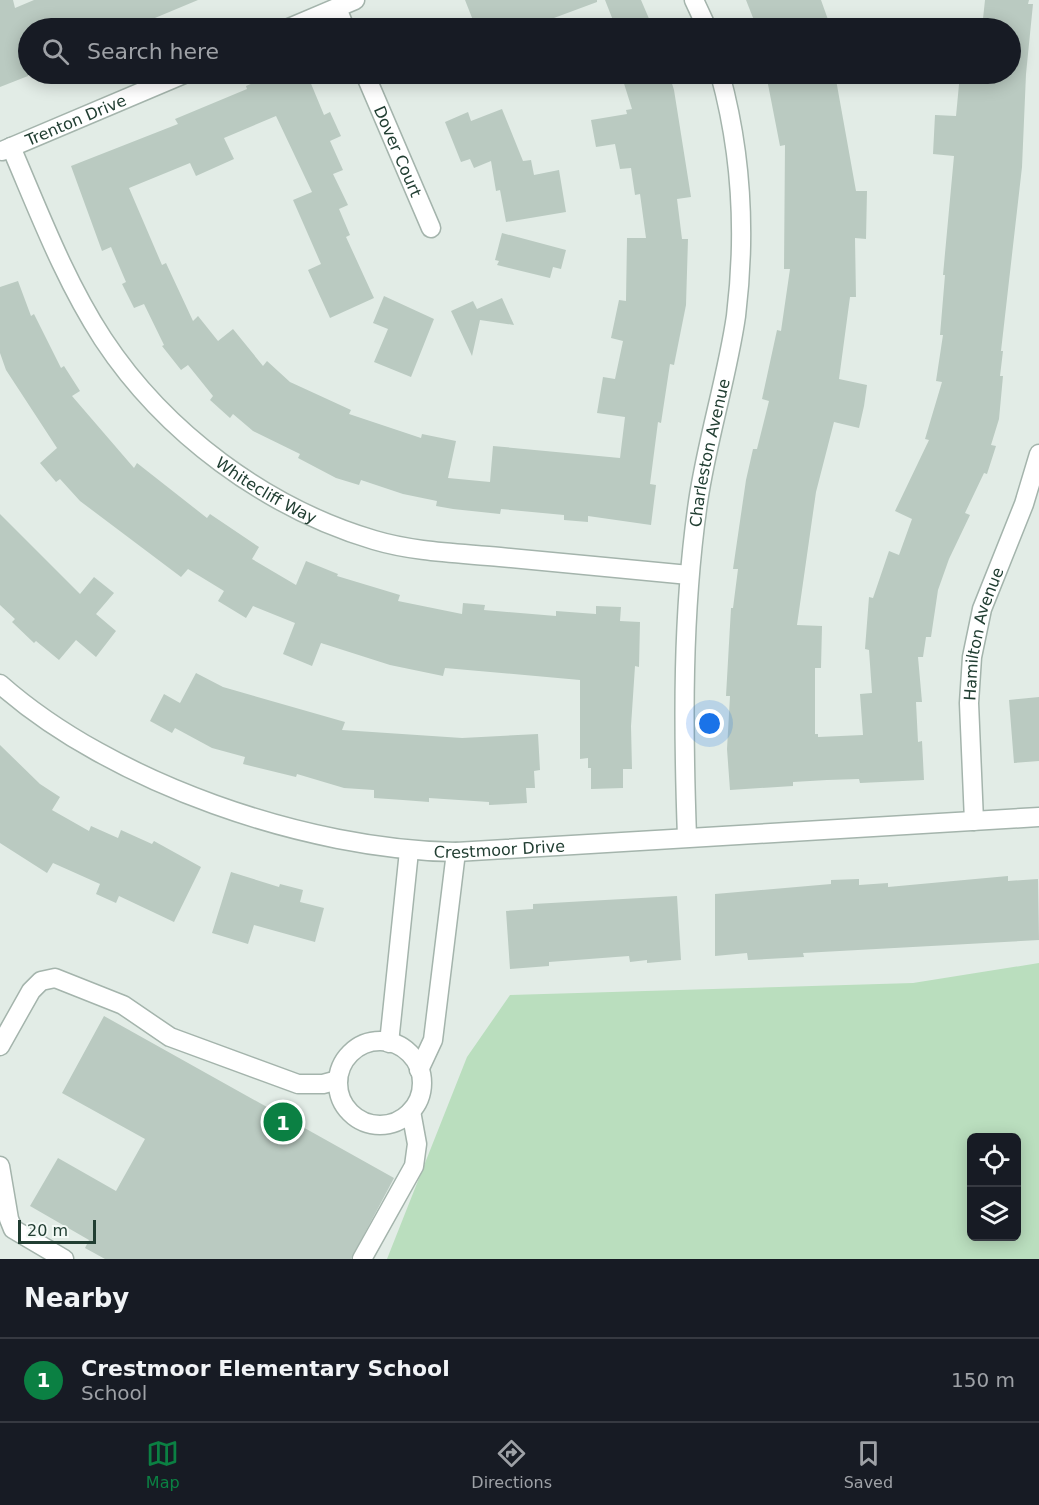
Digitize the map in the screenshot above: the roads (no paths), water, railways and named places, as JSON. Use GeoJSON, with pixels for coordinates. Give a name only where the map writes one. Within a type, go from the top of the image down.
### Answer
{"type":"FeatureCollection","features":[{"type":"Feature","properties":{"kind":"street"},"geometry":{"type":"LineString","coordinates":[[313,18],[355,0]]}},
{"type":"Feature","properties":{"kind":"street"},"geometry":{"type":"LineString","coordinates":[[694,0],[702,18]]}},
{"type":"Feature","properties":{"kind":"street"},"geometry":{"type":"LineString","coordinates":[[337,8],[341,18]]}},
{"type":"Feature","properties":{"kind":"street","name":"Trenton Drive"},"geometry":{"type":"LineString","coordinates":[[5,150],[160,84]]}},
{"type":"Feature","properties":{"kind":"street","name":"Dover Court"},"geometry":{"type":"LineString","coordinates":[[369,84],[431,228]]}},
{"type":"Feature","properties":{"kind":"street","name":"Charleston Avenue"},"geometry":{"type":"LineString","coordinates":[[687,837],[683,738],[689,575],[712,424],[735,318],[743,247],[740,171],[722,84]]}},
{"type":"Feature","properties":{"kind":"street","name":"Whitecliff Way"},"geometry":{"type":"LineString","coordinates":[[5,150],[70,282],[104,340],[149,397],[199,444],[251,483],[312,517],[375,540],[435,551],[689,575]]}},
{"type":"Feature","properties":{"kind":"street","name":"Hamilton Avenue"},"geometry":{"type":"LineString","coordinates":[[974,821],[969,703],[972,657],[982,609],[1024,504],[1039,454]]}},
{"type":"Feature","properties":{"kind":"street","name":"Crestmoor Drive"},"geometry":{"type":"LineString","coordinates":[[0,684],[61,730],[122,764],[184,792],[249,815],[310,831],[409,851],[456,852],[1039,817]]}},
{"type":"Feature","properties":{"kind":"street"},"geometry":{"type":"LineString","coordinates":[[389,1043],[409,851]]}},
{"type":"Feature","properties":{"kind":"street"},"geometry":{"type":"LineString","coordinates":[[419,1070],[433,1041],[456,852]]}},
{"type":"Feature","properties":{"kind":"street"},"geometry":{"type":"LineString","coordinates":[[0,1046],[31,991],[41,981],[55,978],[123,1005],[170,1037],[298,1084],[323,1084],[339,1080]]}},
{"type":"Feature","properties":{"kind":"street"},"geometry":{"type":"LineString","coordinates":[[375,1042],[389,1043],[408,1053],[419,1070],[421,1092],[411,1111],[388,1124],[363,1121],[344,1104],[339,1093],[339,1080],[346,1059],[356,1049],[375,1042]]}},
{"type":"Feature","properties":{"kind":"street"},"geometry":{"type":"LineString","coordinates":[[362,1259],[414,1166],[417,1144],[411,1111]]}},
{"type":"Feature","properties":{"kind":"street"},"geometry":{"type":"LineString","coordinates":[[0,1166],[9,1219],[13,1229],[64,1259]]}},
{"type":"Feature","properties":{"kind":"place","name":"Crestmoor Elementary School"},"geometry":{"type":"Point","coordinates":[283,1122]}}]}
